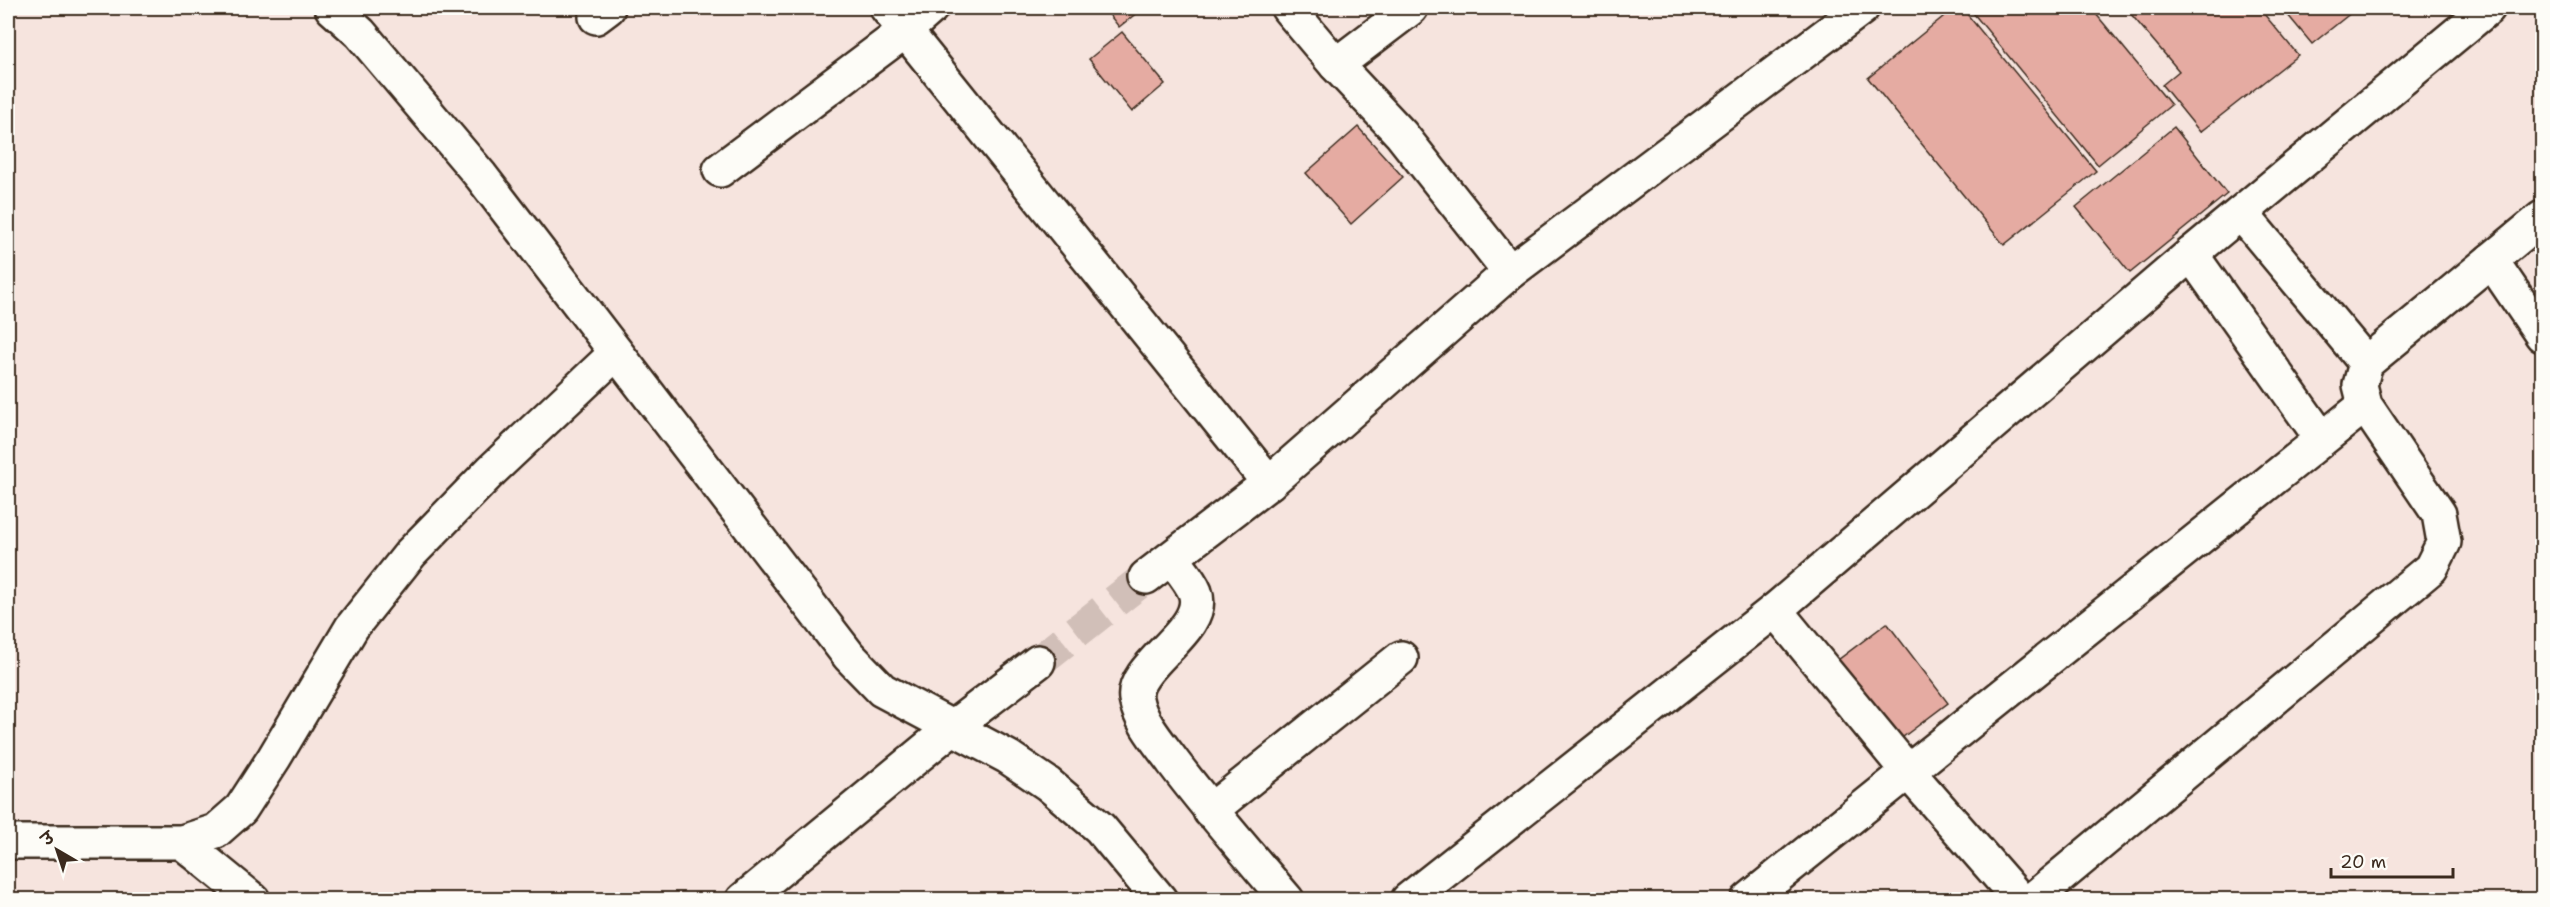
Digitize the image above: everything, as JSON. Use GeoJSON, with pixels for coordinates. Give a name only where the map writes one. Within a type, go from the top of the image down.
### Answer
{"type":"FeatureCollection","features":[{"type":"Feature","properties":{"kind":"street"},"geometry":{"type":"LineString","coordinates":[[332,8],[360,33],[481,176],[849,656],[882,690],[1008,757],[1057,791],[1100,828],[1160,900]]}},
{"type":"Feature","properties":{"kind":"street"},"geometry":{"type":"LineString","coordinates":[[720,170],[896,19],[931,8]]}},
{"type":"Feature","properties":{"kind":"street"},"geometry":{"type":"LineString","coordinates":[[1288,8],[1336,65],[1401,134],[1510,272]]}},
{"type":"Feature","properties":{"kind":"street"},"geometry":{"type":"LineString","coordinates":[[1336,65],[1411,8]]}},
{"type":"Feature","properties":{"kind":"street"},"geometry":{"type":"LineString","coordinates":[[1408,900],[1775,610],[2191,254],[2488,8]]}},
{"type":"Feature","properties":{"kind":"street"},"geometry":{"type":"LineString","coordinates":[[1146,577],[1269,483],[1510,272],[1844,13]]}},
{"type":"Feature","properties":{"kind":"street"},"geometry":{"type":"LineString","coordinates":[[896,19],[1269,483]]}},
{"type":"Feature","properties":{"kind":"street"},"geometry":{"type":"LineString","coordinates":[[2241,213],[2366,363]]}},
{"type":"Feature","properties":{"kind":"street"},"geometry":{"type":"LineString","coordinates":[[2032,900],[2431,568],[2444,542],[2439,514],[2365,405],[2361,385],[2366,363],[2542,218]]}},
{"type":"Feature","properties":{"kind":"street"},"geometry":{"type":"LineString","coordinates":[[2191,254],[2322,439]]}},
{"type":"Feature","properties":{"kind":"street"},"geometry":{"type":"LineString","coordinates":[[2491,260],[2542,335]]}},
{"type":"Feature","properties":{"kind":"street"},"geometry":{"type":"LineString","coordinates":[[8,842],[182,842],[216,831],[240,809],[274,758],[352,627],[411,553],[492,470],[616,353]]}},
{"type":"Feature","properties":{"kind":"street"},"geometry":{"type":"LineString","coordinates":[[1748,900],[2365,405]]}},
{"type":"Feature","properties":{"kind":"street"},"geometry":{"type":"LineString","coordinates":[[1172,558],[1194,591],[1196,608],[1187,626],[1140,677],[1136,698],[1149,729],[1210,811],[1287,900]]}},
{"type":"Feature","properties":{"kind":"street"},"geometry":{"type":"LineString","coordinates":[[1775,610],[1909,773],[2020,900]]}},
{"type":"Feature","properties":{"kind":"street"},"geometry":{"type":"LineString","coordinates":[[1210,811],[1401,658]]}},
{"type":"Feature","properties":{"kind":"street"},"geometry":{"type":"LineString","coordinates":[[743,900],[953,727],[1038,662]]}},
{"type":"Feature","properties":{"kind":"street"},"geometry":{"type":"LineString","coordinates":[[182,842],[253,900]]}},
{"type":"Feature","properties":{"kind":"building"},"geometry":{"type":"Polygon","coordinates":[[[1104,8],[1143,8],[1119,27],[1104,8]]]}},
{"type":"Feature","properties":{"kind":"building"},"geometry":{"type":"Polygon","coordinates":[[[1954,8],[1962,8],[2096,171],[2004,245],[1868,78],[1954,8]]]}},
{"type":"Feature","properties":{"kind":"building"},"geometry":{"type":"Polygon","coordinates":[[[1969,8],[2091,8],[2171,105],[2098,165],[1969,8]]]}},
{"type":"Feature","properties":{"kind":"building"},"geometry":{"type":"Polygon","coordinates":[[[2136,8],[2259,8],[2298,55],[2200,132],[2162,85],[2179,71],[2130,13],[2136,8]]]}},
{"type":"Feature","properties":{"kind":"building"},"geometry":{"type":"Polygon","coordinates":[[[2282,8],[2357,8],[2312,44],[2282,8]]]}},
{"type":"Feature","properties":{"kind":"building"},"geometry":{"type":"Polygon","coordinates":[[[1122,32],[1165,84],[1132,112],[1089,59],[1122,32]]]}},
{"type":"Feature","properties":{"kind":"building"},"geometry":{"type":"Polygon","coordinates":[[[1358,127],[1403,177],[1351,224],[1306,173],[1358,127]]]}},
{"type":"Feature","properties":{"kind":"building"},"geometry":{"type":"Polygon","coordinates":[[[2174,127],[2227,194],[2130,273],[2076,207],[2174,127]]]}},
{"type":"Feature","properties":{"kind":"building"},"geometry":{"type":"Polygon","coordinates":[[[1887,623],[1948,703],[1899,740],[1838,660],[1887,623]]]}},
{"type":"Feature","properties":{"kind":"tunnel"},"geometry":{"type":"LineString","coordinates":[[1038,662],[1146,577]]}}]}
